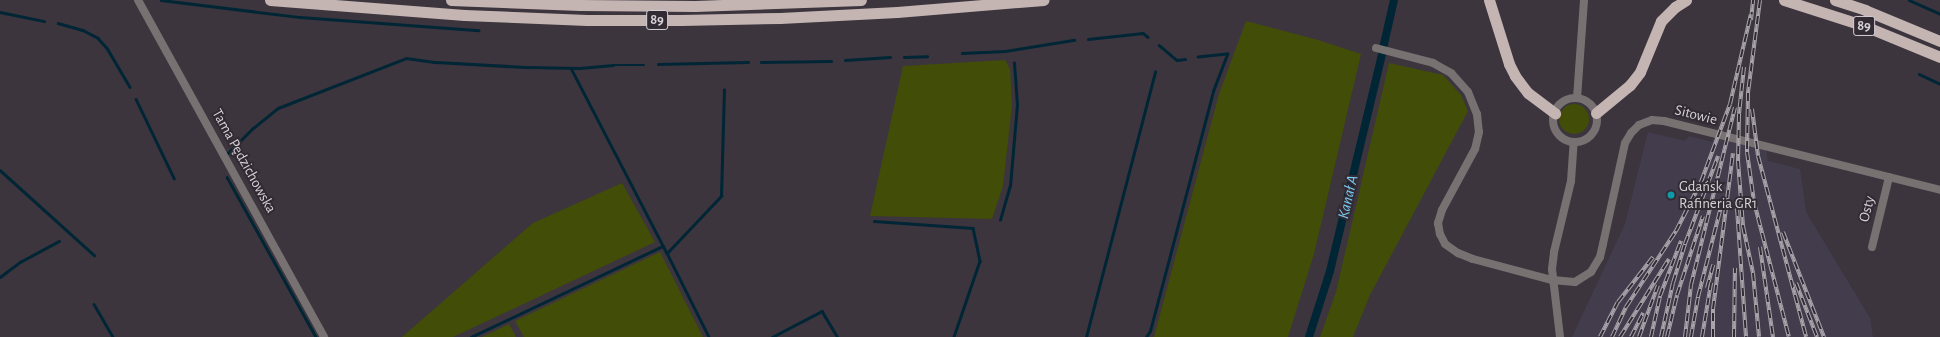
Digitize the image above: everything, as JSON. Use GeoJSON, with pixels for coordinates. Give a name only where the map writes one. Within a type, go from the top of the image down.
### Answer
{"type":"FeatureCollection","features":[{"type":"Feature","properties":{"kind":"highway","name":"89"},"geometry":{"type":"LineString","coordinates":[[270,0],[450,14],[587,20],[780,18],[890,13],[1044,0]]}},
{"type":"Feature","properties":{"kind":"highway","name":"89"},"geometry":{"type":"LineString","coordinates":[[451,0],[580,5],[694,6],[861,0]]}},
{"type":"Feature","properties":{"kind":"highway"},"geometry":{"type":"LineString","coordinates":[[1489,0],[1509,64],[1515,76],[1528,93],[1555,113]]}},
{"type":"Feature","properties":{"kind":"highway"},"geometry":{"type":"LineString","coordinates":[[1596,113],[1630,85],[1644,62],[1661,21],[1675,7],[1686,0]]}},
{"type":"Feature","properties":{"kind":"highway","name":"89"},"geometry":{"type":"LineString","coordinates":[[1785,0],[1862,25],[1940,58]]}},
{"type":"Feature","properties":{"kind":"highway","name":"89"},"geometry":{"type":"LineString","coordinates":[[1835,0],[1871,12],[1940,41]]}},
{"type":"Feature","properties":{"kind":"street","name":"Tama Pędzichowska"},"geometry":{"type":"LineString","coordinates":[[138,0],[324,337]]}},
{"type":"Feature","properties":{"kind":"street"},"geometry":{"type":"LineString","coordinates":[[1577,98],[1584,0]]}},
{"type":"Feature","properties":{"kind":"street","name":"Sitowie"},"geometry":{"type":"LineString","coordinates":[[1376,48],[1433,63],[1451,73],[1468,92],[1477,114],[1479,132],[1475,149],[1442,210],[1438,223],[1440,234],[1445,244],[1458,253],[1473,259],[1552,280],[1575,282],[1583,279],[1594,268],[1603,244],[1625,143],[1631,133],[1639,125],[1652,120],[1664,121],[1940,190]]}},
{"type":"Feature","properties":{"kind":"street"},"geometry":{"type":"LineString","coordinates":[[1577,98],[1591,104],[1596,113],[1596,127],[1593,133],[1581,141],[1574,142],[1559,134],[1554,124],[1555,113],[1561,103],[1566,100],[1577,98]]}},
{"type":"Feature","properties":{"kind":"street"},"geometry":{"type":"LineString","coordinates":[[1560,337],[1552,280],[1554,252],[1571,181],[1574,142]]}},
{"type":"Feature","properties":{"kind":"street","name":"Osty"},"geometry":{"type":"LineString","coordinates":[[1872,247],[1889,178]]}},
{"type":"Feature","properties":{"kind":"shaded area"},"geometry":{"type":"Polygon","coordinates":[[[1648,132],[1685,141],[1689,136],[1712,142],[1713,138],[1766,150],[1768,161],[1800,169],[1806,212],[1870,318],[1873,337],[1572,337],[1625,224],[1648,132]]]}},
{"type":"Feature","properties":{"kind":"green space"},"geometry":{"type":"Polygon","coordinates":[[[1246,21],[1318,40],[1361,54],[1314,254],[1288,337],[1154,337],[1219,94],[1246,21]]]}},
{"type":"Feature","properties":{"kind":"green space"},"geometry":{"type":"Polygon","coordinates":[[[1005,60],[1010,69],[1012,105],[1003,186],[992,219],[870,216],[903,66],[1005,60]]]}},
{"type":"Feature","properties":{"kind":"green space"},"geometry":{"type":"Polygon","coordinates":[[[1389,63],[1443,75],[1461,95],[1468,111],[1370,295],[1353,337],[1320,337],[1336,292],[1389,63]]]}},
{"type":"Feature","properties":{"kind":"green space"},"geometry":{"type":"Polygon","coordinates":[[[1574,104],[1585,108],[1589,119],[1585,130],[1574,134],[1563,130],[1559,119],[1563,108],[1574,104]]]}},
{"type":"Feature","properties":{"kind":"green space"},"geometry":{"type":"Polygon","coordinates":[[[622,183],[655,242],[453,337],[402,337],[533,223],[622,183]]]}},
{"type":"Feature","properties":{"kind":"green space"},"geometry":{"type":"Polygon","coordinates":[[[660,252],[703,337],[524,337],[515,321],[660,252]]]}},
{"type":"Feature","properties":{"kind":"green space"},"geometry":{"type":"Polygon","coordinates":[[[509,324],[516,337],[482,337],[509,324]]]}},
{"type":"Feature","properties":{"kind":"waterway"},"geometry":{"type":"LineString","coordinates":[[161,0],[300,17],[479,30]]}},
{"type":"Feature","properties":{"kind":"waterway","name":"Kanał A"},"geometry":{"type":"LineString","coordinates":[[1384,44],[1394,0]]}},
{"type":"Feature","properties":{"kind":"waterway"},"geometry":{"type":"LineString","coordinates":[[1909,0],[1940,14]]}},
{"type":"Feature","properties":{"kind":"waterway"},"geometry":{"type":"LineString","coordinates":[[0,12],[44,21]]}},
{"type":"Feature","properties":{"kind":"waterway"},"geometry":{"type":"LineString","coordinates":[[58,23],[83,30],[98,38],[107,48],[130,87]]}},
{"type":"Feature","properties":{"kind":"waterway"},"geometry":{"type":"LineString","coordinates":[[1088,39],[1143,33],[1148,37]]}},
{"type":"Feature","properties":{"kind":"waterway"},"geometry":{"type":"LineString","coordinates":[[962,53],[1005,51],[1074,40]]}},
{"type":"Feature","properties":{"kind":"waterway"},"geometry":{"type":"LineString","coordinates":[[1159,45],[1177,60],[1185,59]]}},
{"type":"Feature","properties":{"kind":"waterway"},"geometry":{"type":"LineString","coordinates":[[1146,337],[1150,331],[1213,91],[1227,54],[1198,57]]}},
{"type":"Feature","properties":{"kind":"waterway","name":"Kanał A"},"geometry":{"type":"LineString","coordinates":[[1309,337],[1330,271],[1382,55]]}},
{"type":"Feature","properties":{"kind":"waterway"},"geometry":{"type":"LineString","coordinates":[[904,57],[927,56]]}},
{"type":"Feature","properties":{"kind":"waterway"},"geometry":{"type":"LineString","coordinates":[[845,60],[890,57]]}},
{"type":"Feature","properties":{"kind":"waterway"},"geometry":{"type":"LineString","coordinates":[[228,153],[252,129],[278,108],[406,58],[436,62],[525,67],[580,68],[613,65],[644,65]]}},
{"type":"Feature","properties":{"kind":"waterway"},"geometry":{"type":"LineString","coordinates":[[761,62],[831,61]]}},
{"type":"Feature","properties":{"kind":"waterway"},"geometry":{"type":"LineString","coordinates":[[658,64],[748,62]]}},
{"type":"Feature","properties":{"kind":"waterway"},"geometry":{"type":"LineString","coordinates":[[1000,220],[1010,186],[1017,105],[1014,63]]}},
{"type":"Feature","properties":{"kind":"waterway"},"geometry":{"type":"LineString","coordinates":[[571,68],[667,253],[721,196],[724,90]]}},
{"type":"Feature","properties":{"kind":"waterway"},"geometry":{"type":"LineString","coordinates":[[1086,337],[1155,72]]}},
{"type":"Feature","properties":{"kind":"waterway"},"geometry":{"type":"LineString","coordinates":[[1919,74],[1940,84]]}},
{"type":"Feature","properties":{"kind":"waterway"},"geometry":{"type":"LineString","coordinates":[[136,99],[174,178]]}},
{"type":"Feature","properties":{"kind":"waterway"},"geometry":{"type":"LineString","coordinates":[[0,170],[94,255]]}},
{"type":"Feature","properties":{"kind":"waterway"},"geometry":{"type":"LineString","coordinates":[[227,177],[316,337]]}},
{"type":"Feature","properties":{"kind":"waterway"},"geometry":{"type":"LineString","coordinates":[[874,221],[973,228],[980,261],[954,337]]}},
{"type":"Feature","properties":{"kind":"waterway"},"geometry":{"type":"LineString","coordinates":[[0,277],[20,262],[59,241]]}},
{"type":"Feature","properties":{"kind":"waterway"},"geometry":{"type":"LineString","coordinates":[[471,337],[663,246]]}},
{"type":"Feature","properties":{"kind":"waterway"},"geometry":{"type":"LineString","coordinates":[[667,253],[709,337]]}},
{"type":"Feature","properties":{"kind":"waterway"},"geometry":{"type":"LineString","coordinates":[[94,304],[113,337]]}},
{"type":"Feature","properties":{"kind":"waterway"},"geometry":{"type":"LineString","coordinates":[[772,337],[822,311],[837,336]]}},
{"type":"Feature","properties":{"kind":"railway"},"geometry":{"type":"LineString","coordinates":[[1751,20],[1753,0]]}},
{"type":"Feature","properties":{"kind":"railway"},"geometry":{"type":"LineString","coordinates":[[1760,0],[1748,93],[1747,152],[1754,202],[1789,337]]}},
{"type":"Feature","properties":{"kind":"railway"},"geometry":{"type":"LineString","coordinates":[[1612,337],[1626,307],[1676,231],[1701,182],[1730,104],[1751,14]]}},
{"type":"Feature","properties":{"kind":"railway"},"geometry":{"type":"LineString","coordinates":[[1744,67],[1739,114],[1738,161],[1743,226],[1753,273],[1759,337]]}},
{"type":"Feature","properties":{"kind":"railway"},"geometry":{"type":"LineString","coordinates":[[1685,337],[1691,285],[1735,107]]}},
{"type":"Feature","properties":{"kind":"railway"},"geometry":{"type":"LineString","coordinates":[[1752,109],[1758,156],[1806,337]]}},
{"type":"Feature","properties":{"kind":"railway"},"geometry":{"type":"LineString","coordinates":[[1713,337],[1713,309],[1733,153]]}},
{"type":"Feature","properties":{"kind":"railway"},"geometry":{"type":"LineString","coordinates":[[1661,337],[1673,283],[1685,244],[1718,156]]}},
{"type":"Feature","properties":{"kind":"railway"},"geometry":{"type":"LineString","coordinates":[[1691,337],[1698,297],[1722,203]]}},
{"type":"Feature","properties":{"kind":"railway"},"geometry":{"type":"LineString","coordinates":[[1737,208],[1746,337]]}},
{"type":"Feature","properties":{"kind":"railway"},"geometry":{"type":"LineString","coordinates":[[1667,337],[1677,295],[1703,216]]}},
{"type":"Feature","properties":{"kind":"railway"},"geometry":{"type":"LineString","coordinates":[[1783,232],[1824,337]]}},
{"type":"Feature","properties":{"kind":"railway"},"geometry":{"type":"LineString","coordinates":[[1651,337],[1660,296],[1681,241]]}},
{"type":"Feature","properties":{"kind":"railway"},"geometry":{"type":"LineString","coordinates":[[1760,247],[1773,337]]}},
{"type":"Feature","properties":{"kind":"railway"},"geometry":{"type":"LineString","coordinates":[[1600,337],[1618,302],[1653,257]]}},
{"type":"Feature","properties":{"kind":"railway"},"geometry":{"type":"LineString","coordinates":[[1620,337],[1669,259]]}},
{"type":"Feature","properties":{"kind":"railway"},"geometry":{"type":"LineString","coordinates":[[1707,288],[1713,265]]}},
{"type":"Feature","properties":{"kind":"railway"},"geometry":{"type":"LineString","coordinates":[[1734,337],[1735,268]]}},
{"type":"Feature","properties":{"kind":"railway"},"geometry":{"type":"LineString","coordinates":[[1702,337],[1711,283]]}},
{"type":"Feature","properties":{"kind":"railway"},"geometry":{"type":"LineString","coordinates":[[1796,283],[1817,337]]}},
{"type":"Feature","properties":{"kind":"railway"},"geometry":{"type":"LineString","coordinates":[[1639,337],[1658,285]]}},
{"type":"Feature","properties":{"kind":"railway"},"geometry":{"type":"LineString","coordinates":[[1631,337],[1643,313]]}},
{"type":"Feature","properties":{"kind":"place","name":"Gdańsk Rafineria GR1"},"geometry":{"type":"Point","coordinates":[1671,195]}}]}
